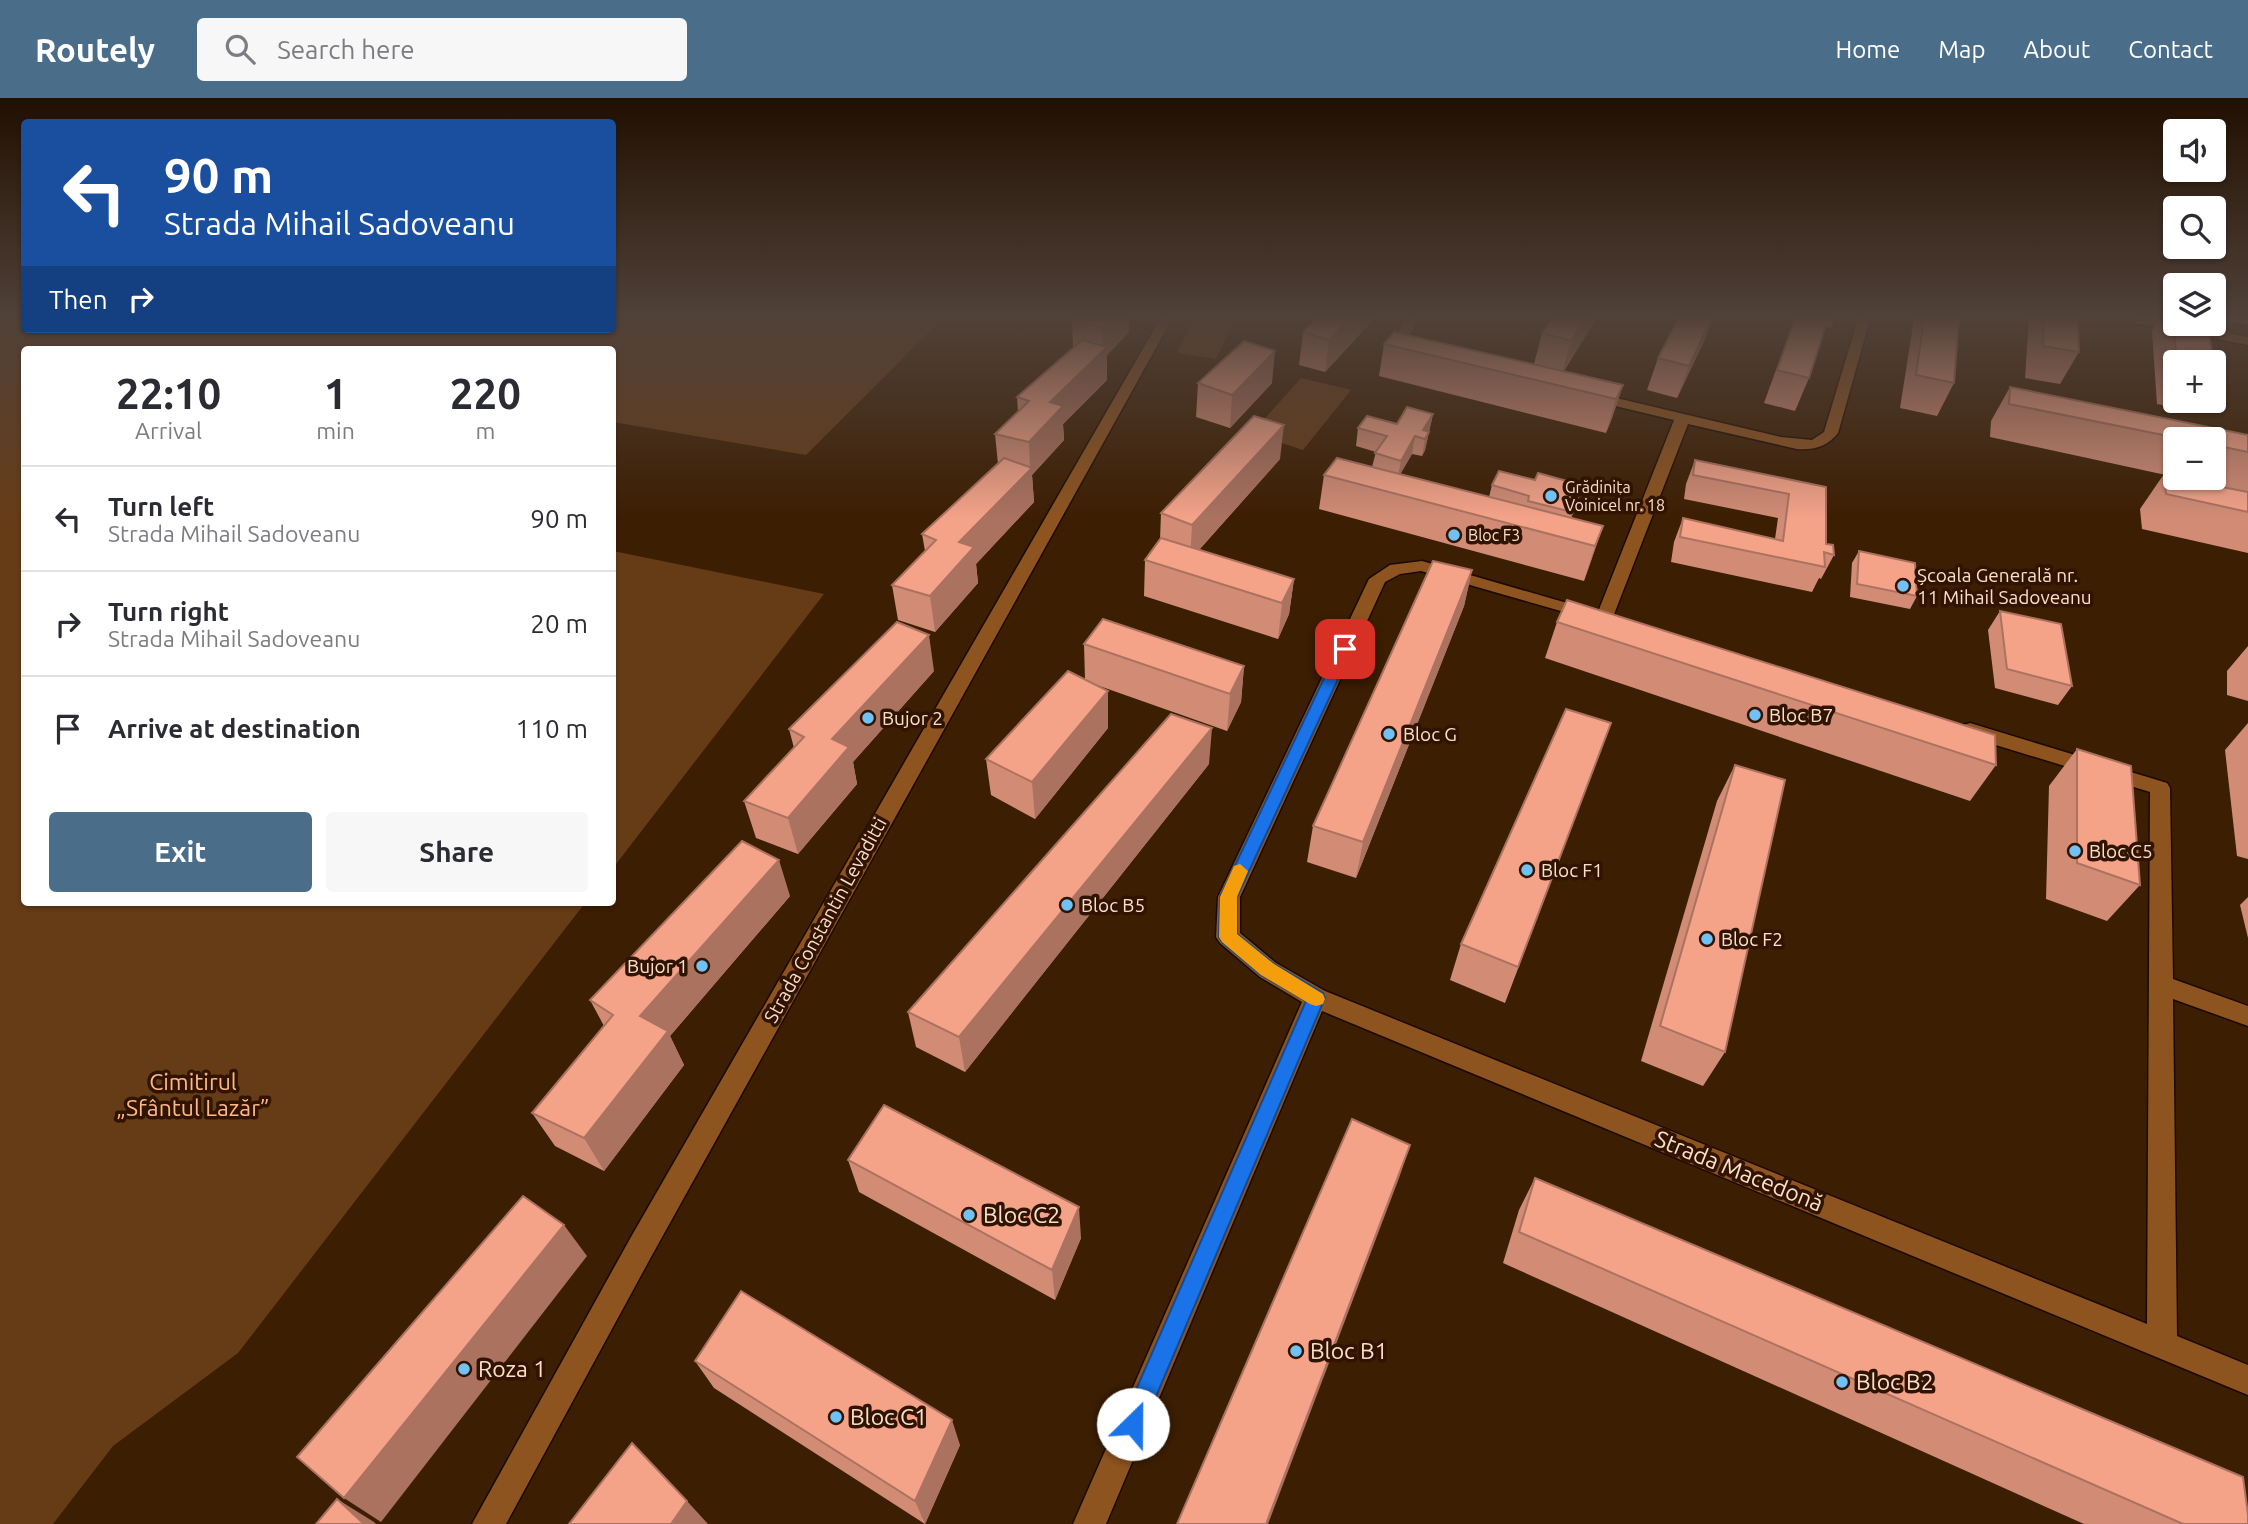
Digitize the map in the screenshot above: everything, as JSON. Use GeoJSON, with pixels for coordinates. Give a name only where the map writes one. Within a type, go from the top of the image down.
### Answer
{"type":"FeatureCollection","features":[{"type":"Feature","properties":{"kind":"street","name":"Strada Constantin Levaditti"},"geometry":{"type":"LineString","coordinates":[[488,1524],[640,1247],[1128,386]]}},
{"type":"Feature","properties":{"kind":"street"},"geometry":{"type":"LineString","coordinates":[[1575,393],[1803,445],[1826,440],[1831,433],[1845,386]]}},
{"type":"Feature","properties":{"kind":"street"},"geometry":{"type":"LineString","coordinates":[[1632,626],[1605,618],[1682,419]]}},
{"type":"Feature","properties":{"kind":"street","name":"Strada Macedonă"},"geometry":{"type":"LineString","coordinates":[[1605,618],[1422,566],[1396,569],[1378,579],[1229,897],[1228,937],[1268,970],[1316,998],[2248,1380]]}},
{"type":"Feature","properties":{"kind":"street"},"geometry":{"type":"LineString","coordinates":[[1949,723],[2160,788],[2162,1343]]}},
{"type":"Feature","properties":{"kind":"street"},"geometry":{"type":"LineString","coordinates":[[2160,984],[2248,1016]]}},
{"type":"Feature","properties":{"kind":"street"},"geometry":{"type":"LineString","coordinates":[[1089,1524],[1316,998]]}},
{"type":"Feature","properties":{"kind":"green space","name":"Cimitirul „Sfântul Lazăr”"},"geometry":{"type":"Polygon","coordinates":[[[0,386],[21,386],[21,906],[583,906],[238,1353],[113,1446],[53,1524],[0,1524],[0,386]]]}},
{"type":"Feature","properties":{"kind":"green space","name":"Cimitirul „Sfântul Lazăr”"},"geometry":{"type":"Polygon","coordinates":[[[616,386],[875,386],[806,455],[616,423],[616,386]]]}},
{"type":"Feature","properties":{"kind":"green space"},"geometry":{"type":"Polygon","coordinates":[[[1294,386],[1332,386],[1351,390],[1303,450],[1252,433],[1294,386]]]}},
{"type":"Feature","properties":{"kind":"green space"},"geometry":{"type":"Polygon","coordinates":[[[616,552],[824,594],[616,864],[616,552]]]}},
{"type":"Feature","properties":{"kind":"building"},"geometry":{"type":"Polygon","coordinates":[[[1030,386],[1067,386],[1050,402],[1063,406],[1029,442],[995,434],[1029,401],[1017,397],[1030,386]]]}},
{"type":"Feature","properties":{"kind":"building"},"geometry":{"type":"Polygon","coordinates":[[[1205,386],[1241,386],[1232,395],[1205,386]]]}},
{"type":"Feature","properties":{"kind":"building"},"geometry":{"type":"Polygon","coordinates":[[[1559,386],[1623,386],[1616,399],[1559,386]]]}},
{"type":"Feature","properties":{"kind":"building"},"geometry":{"type":"Polygon","coordinates":[[[2010,387],[2208,427],[2163,427],[2163,435],[2009,404],[2010,387]]]}},
{"type":"Feature","properties":{"kind":"building"},"geometry":{"type":"Polygon","coordinates":[[[1407,407],[1433,414],[1423,430],[1429,432],[1425,439],[1415,436],[1401,461],[1375,453],[1387,436],[1358,428],[1367,416],[1397,424],[1407,407]]]}},
{"type":"Feature","properties":{"kind":"building"},"geometry":{"type":"Polygon","coordinates":[[[1254,416],[1284,425],[1192,525],[1161,513],[1254,416]]]}},
{"type":"Feature","properties":{"kind":"building"},"geometry":{"type":"Polygon","coordinates":[[[2226,431],[2248,435],[2248,452],[2226,447],[2226,431]]]}},
{"type":"Feature","properties":{"kind":"building"},"geometry":{"type":"Polygon","coordinates":[[[1004,458],[1032,468],[959,542],[974,547],[930,596],[892,585],[936,540],[922,534],[1004,458]]]}},
{"type":"Feature","properties":{"kind":"building"},"geometry":{"type":"Polygon","coordinates":[[[1337,458],[1603,526],[1595,546],[1324,475],[1337,458]]]}},
{"type":"Feature","properties":{"kind":"building"},"geometry":{"type":"Polygon","coordinates":[[[1695,460],[1826,487],[1826,544],[1833,545],[1834,555],[1824,552],[1825,567],[1680,537],[1683,518],[1783,541],[1789,494],[1693,475],[1695,460]]]}},
{"type":"Feature","properties":{"kind":"building"},"geometry":{"type":"Polygon","coordinates":[[[1499,471],[1535,480],[1538,473],[1574,483],[1569,495],[1578,498],[1572,512],[1528,501],[1529,496],[1492,485],[1499,471]]]}},
{"type":"Feature","properties":{"kind":"building"},"geometry":{"type":"Polygon","coordinates":[[[2226,488],[2248,492],[2248,512],[2166,494],[2166,490],[2226,490],[2226,488]]]}},
{"type":"Feature","properties":{"kind":"building"},"geometry":{"type":"Polygon","coordinates":[[[1161,538],[1294,579],[1282,603],[1145,560],[1161,538]]]}},
{"type":"Feature","properties":{"kind":"building"},"geometry":{"type":"Polygon","coordinates":[[[1859,551],[1915,563],[1917,596],[1857,584],[1859,551]]]}},
{"type":"Feature","properties":{"kind":"building","name":"Bloc G"},"geometry":{"type":"Polygon","coordinates":[[[1433,561],[1472,570],[1363,842],[1313,826],[1433,561]]]}},
{"type":"Feature","properties":{"kind":"building"},"geometry":{"type":"Polygon","coordinates":[[[1567,600],[1995,735],[1996,765],[1557,622],[1567,600]]]}},
{"type":"Feature","properties":{"kind":"building"},"geometry":{"type":"Polygon","coordinates":[[[2000,611],[2061,624],[2072,686],[2007,669],[2000,611]]]}},
{"type":"Feature","properties":{"kind":"building"},"geometry":{"type":"Polygon","coordinates":[[[1103,619],[1244,666],[1230,694],[1084,644],[1103,619]]]}},
{"type":"Feature","properties":{"kind":"building"},"geometry":{"type":"Polygon","coordinates":[[[897,622],[929,635],[832,739],[849,747],[788,818],[744,801],[804,737],[789,729],[897,622]]]}},
{"type":"Feature","properties":{"kind":"building"},"geometry":{"type":"Polygon","coordinates":[[[1068,671],[1108,691],[1032,782],[986,759],[1068,671]]]}},
{"type":"Feature","properties":{"kind":"building","name":"Bloc F1"},"geometry":{"type":"Polygon","coordinates":[[[1566,709],[1611,723],[1518,967],[1461,944],[1566,709]]]}},
{"type":"Feature","properties":{"kind":"building"},"geometry":{"type":"Polygon","coordinates":[[[1171,714],[1212,728],[959,1037],[908,1012],[1171,714]]]}},
{"type":"Feature","properties":{"kind":"building"},"geometry":{"type":"Polygon","coordinates":[[[2077,749],[2131,766],[2140,885],[2077,863],[2077,749]]]}},
{"type":"Feature","properties":{"kind":"building","name":"Bloc F2"},"geometry":{"type":"Polygon","coordinates":[[[1735,765],[1785,780],[1725,1052],[1660,1026],[1735,765]]]}},
{"type":"Feature","properties":{"kind":"building"},"geometry":{"type":"Polygon","coordinates":[[[742,841],[779,860],[640,1016],[668,1031],[584,1138],[532,1113],[613,1015],[590,1000],[742,841]]]}},
{"type":"Feature","properties":{"kind":"building"},"geometry":{"type":"Polygon","coordinates":[[[884,1105],[1079,1207],[1052,1270],[848,1160],[884,1105]]]}},
{"type":"Feature","properties":{"kind":"building","name":"Bloc B1"},"geometry":{"type":"Polygon","coordinates":[[[1352,1119],[1410,1145],[1266,1524],[1177,1524],[1352,1119]]]}},
{"type":"Feature","properties":{"kind":"building"},"geometry":{"type":"Polygon","coordinates":[[[1535,1178],[2243,1477],[2248,1524],[2183,1524],[1519,1232],[1535,1178]]]}},
{"type":"Feature","properties":{"kind":"building"},"geometry":{"type":"Polygon","coordinates":[[[523,1196],[564,1225],[344,1498],[297,1457],[523,1196]]]}},
{"type":"Feature","properties":{"kind":"building","name":"Bloc C1"},"geometry":{"type":"Polygon","coordinates":[[[741,1291],[952,1420],[915,1501],[695,1361],[741,1291]]]}},
{"type":"Feature","properties":{"kind":"building"},"geometry":{"type":"Polygon","coordinates":[[[632,1443],[687,1501],[671,1524],[569,1524],[632,1443]]]}},
{"type":"Feature","properties":{"kind":"building"},"geometry":{"type":"Polygon","coordinates":[[[337,1499],[364,1524],[316,1524],[337,1499]]]}},
{"type":"Feature","properties":{"kind":"slow traffic"},"geometry":{"type":"LineString","coordinates":[[1240,871],[1229,897],[1228,937],[1268,970],[1316,999]]}},
{"type":"Feature","properties":{"kind":"place","name":"Grădinița Voinicel nr. 18"},"geometry":{"type":"Point","coordinates":[1551,496]}},
{"type":"Feature","properties":{"kind":"place","name":"Bloc F3"},"geometry":{"type":"Point","coordinates":[1454,535]}},
{"type":"Feature","properties":{"kind":"place","name":"Școala Generală nr. 11 Mihail Sadoveanu"},"geometry":{"type":"Point","coordinates":[1903,586]}},
{"type":"Feature","properties":{"kind":"place","name":"Bloc B7"},"geometry":{"type":"Point","coordinates":[1755,715]}},
{"type":"Feature","properties":{"kind":"place","name":"Bujor 2"},"geometry":{"type":"Point","coordinates":[868,718]}},
{"type":"Feature","properties":{"kind":"place","name":"Bloc G"},"geometry":{"type":"Point","coordinates":[1389,734]}},
{"type":"Feature","properties":{"kind":"place","name":"Bloc C5"},"geometry":{"type":"Point","coordinates":[2075,851]}},
{"type":"Feature","properties":{"kind":"place","name":"Bloc F1"},"geometry":{"type":"Point","coordinates":[1527,870]}},
{"type":"Feature","properties":{"kind":"place","name":"Bloc B5"},"geometry":{"type":"Point","coordinates":[1067,905]}},
{"type":"Feature","properties":{"kind":"place","name":"Bloc F2"},"geometry":{"type":"Point","coordinates":[1707,939]}},
{"type":"Feature","properties":{"kind":"place","name":"Bujor 1"},"geometry":{"type":"Point","coordinates":[702,966]}},
{"type":"Feature","properties":{"kind":"place","name":"Bloc C2"},"geometry":{"type":"Point","coordinates":[969,1215]}},
{"type":"Feature","properties":{"kind":"place","name":"Bloc B1"},"geometry":{"type":"Point","coordinates":[1296,1351]}},
{"type":"Feature","properties":{"kind":"place","name":"Roza 1"},"geometry":{"type":"Point","coordinates":[464,1369]}},
{"type":"Feature","properties":{"kind":"place","name":"Bloc B2"},"geometry":{"type":"Point","coordinates":[1842,1382]}},
{"type":"Feature","properties":{"kind":"place","name":"Bloc C1"},"geometry":{"type":"Point","coordinates":[836,1417]}},
{"type":"Feature","properties":{"kind":"route"},"geometry":{"type":"LineString","coordinates":[[1133,1424],[1316,998],[1268,970],[1228,937],[1229,897],[1345,649]]}}]}
